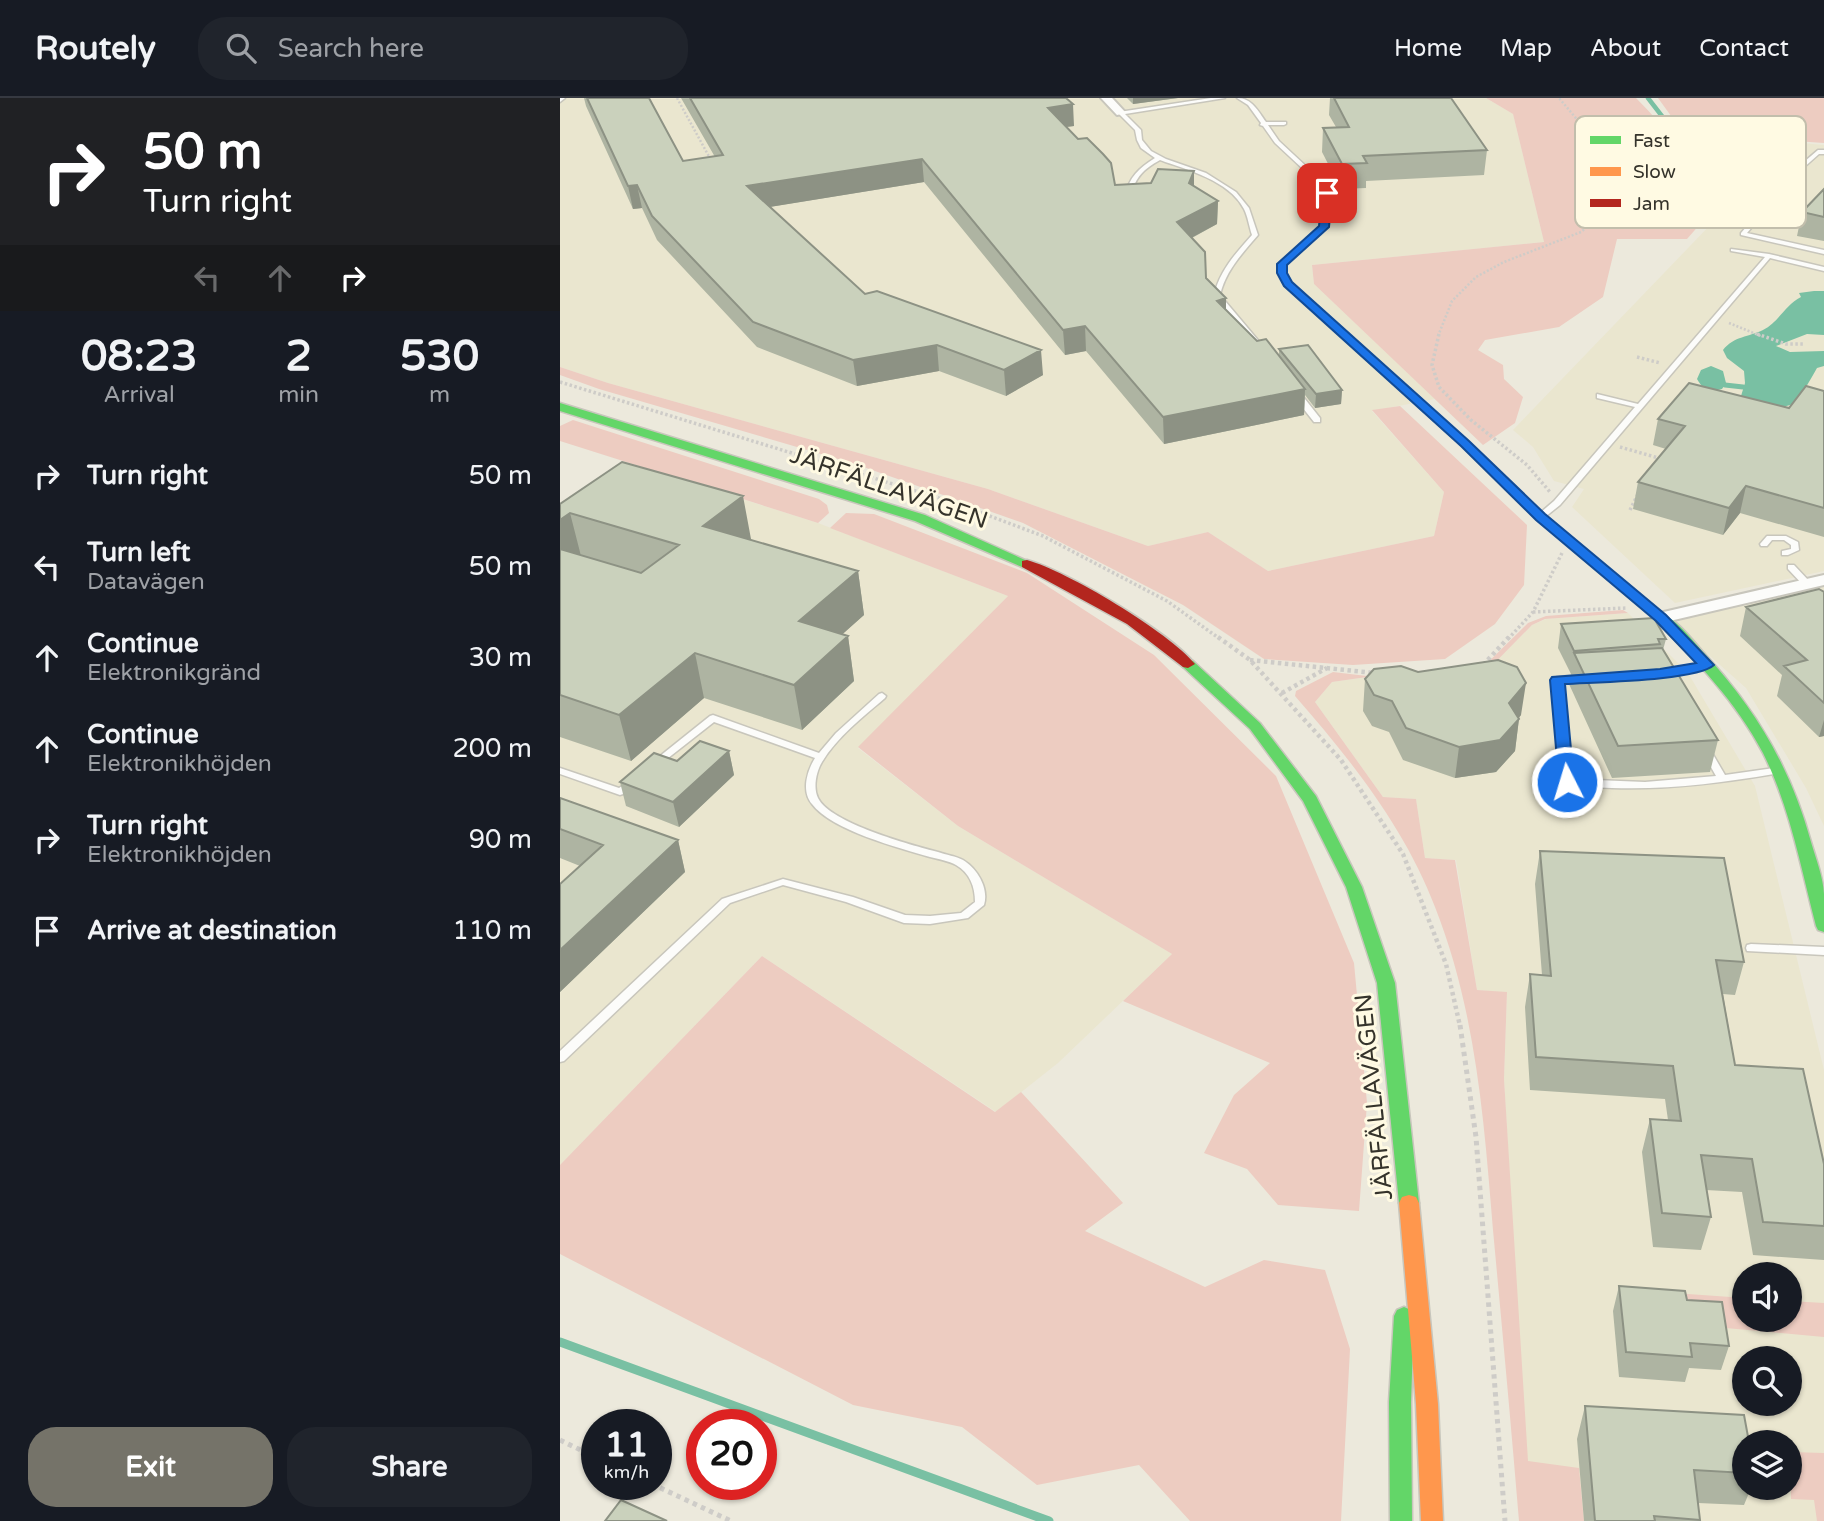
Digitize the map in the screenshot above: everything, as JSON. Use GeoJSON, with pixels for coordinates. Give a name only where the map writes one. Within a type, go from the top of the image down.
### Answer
{"type":"FeatureCollection","features":[{"type":"Feature","properties":{"kind":"street"},"geometry":{"type":"LineString","coordinates":[[1106,98],[1121,113]]}},
{"type":"Feature","properties":{"kind":"street","name":"JÄRFÄLLAVÄGEN"},"geometry":{"type":"LineString","coordinates":[[560,407],[920,518],[995,548],[1079,589],[1173,649],[1255,726],[1310,800],[1354,887],[1386,983],[1427,1404],[1432,1521]]}},
{"type":"Feature","properties":{"kind":"street"},"geometry":{"type":"LineString","coordinates":[[1661,618],[1791,593],[1816,582]]}},
{"type":"Feature","properties":{"kind":"street"},"geometry":{"type":"LineString","coordinates":[[1661,618],[1707,665],[1740,707],[1777,770],[1790,800],[1824,926]]}},
{"type":"Feature","properties":{"kind":"street","name":"JÄRFÄLLAVÄGEN"},"geometry":{"type":"LineString","coordinates":[[1401,1521],[1400,1402],[1408,1222]]}},
{"type":"Feature","properties":{"kind":"lane"},"geometry":{"type":"LineString","coordinates":[[1121,113],[1222,98]]}},
{"type":"Feature","properties":{"kind":"lane"},"geometry":{"type":"LineString","coordinates":[[1240,98],[1250,104],[1277,142],[1320,181],[1327,193],[1324,227],[1282,264],[1282,273],[1287,283],[1465,444],[1540,517],[1661,618]]}},
{"type":"Feature","properties":{"kind":"lane"},"geometry":{"type":"LineString","coordinates":[[1121,113],[1138,130],[1138,138],[1143,147],[1158,159],[1201,173],[1244,203],[1255,235],[1226,268],[1219,282],[1217,295],[1263,350]]}},
{"type":"Feature","properties":{"kind":"lane"},"geometry":{"type":"LineString","coordinates":[[1262,124],[1283,123]]}},
{"type":"Feature","properties":{"kind":"lane"},"geometry":{"type":"LineString","coordinates":[[1806,163],[1818,152],[1824,152]]}},
{"type":"Feature","properties":{"kind":"lane"},"geometry":{"type":"LineString","coordinates":[[1127,200],[1130,180],[1141,168],[1158,159]]}},
{"type":"Feature","properties":{"kind":"lane"},"geometry":{"type":"LineString","coordinates":[[1748,228],[1743,234],[1824,252]]}},
{"type":"Feature","properties":{"kind":"lane"},"geometry":{"type":"LineString","coordinates":[[1733,250],[1824,268]]}},
{"type":"Feature","properties":{"kind":"lane"},"geometry":{"type":"LineString","coordinates":[[1540,517],[1558,503],[1769,256]]}},
{"type":"Feature","properties":{"kind":"lane"},"geometry":{"type":"LineString","coordinates":[[1294,390],[1317,420]]}},
{"type":"Feature","properties":{"kind":"lane"},"geometry":{"type":"LineString","coordinates":[[1600,396],[1639,406]]}},
{"type":"Feature","properties":{"kind":"lane"},"geometry":{"type":"LineString","coordinates":[[1765,544],[1770,538],[1786,538],[1796,544],[1789,552]]}},
{"type":"Feature","properties":{"kind":"lane"},"geometry":{"type":"LineString","coordinates":[[1791,567],[1816,582]]}},
{"type":"Feature","properties":{"kind":"lane"},"geometry":{"type":"LineString","coordinates":[[1647,674],[1707,665]]}},
{"type":"Feature","properties":{"kind":"lane"},"geometry":{"type":"LineString","coordinates":[[1660,673],[1667,685]]}},
{"type":"Feature","properties":{"kind":"lane"},"geometry":{"type":"LineString","coordinates":[[1596,677],[1557,680],[1567,782],[1615,787],[1723,780],[1777,770]]}},
{"type":"Feature","properties":{"kind":"lane"},"geometry":{"type":"LineString","coordinates":[[560,1058],[726,901],[757,889],[783,882],[849,899],[904,919],[930,920],[964,916],[980,902],[981,886],[972,873],[959,862],[852,826],[827,815],[815,802],[810,787],[816,764],[830,744],[882,696]]}},
{"type":"Feature","properties":{"kind":"lane"},"geometry":{"type":"LineString","coordinates":[[651,768],[713,718],[821,757]]}},
{"type":"Feature","properties":{"kind":"lane"},"geometry":{"type":"LineString","coordinates":[[1702,744],[1723,780]]}},
{"type":"Feature","properties":{"kind":"lane"},"geometry":{"type":"LineString","coordinates":[[560,771],[620,792],[640,776]]}},
{"type":"Feature","properties":{"kind":"lane"},"geometry":{"type":"LineString","coordinates":[[1751,948],[1824,951]]}},
{"type":"Feature","properties":{"kind":"path"},"geometry":{"type":"LineString","coordinates":[[677,98],[713,165]]}},
{"type":"Feature","properties":{"kind":"path"},"geometry":{"type":"LineString","coordinates":[[1559,98],[1576,116]]}},
{"type":"Feature","properties":{"kind":"path"},"geometry":{"type":"LineString","coordinates":[[1558,503],[1536,474],[1449,399],[1434,380],[1430,360],[1447,310],[1454,297],[1465,287],[1485,272],[1522,254],[1580,233],[1586,228]]}},
{"type":"Feature","properties":{"kind":"path"},"geometry":{"type":"LineString","coordinates":[[1740,326],[1782,344],[1795,347],[1804,344]]}},
{"type":"Feature","properties":{"kind":"path"},"geometry":{"type":"LineString","coordinates":[[1637,357],[1674,366]]}},
{"type":"Feature","properties":{"kind":"path"},"geometry":{"type":"LineString","coordinates":[[560,382],[955,503],[1043,536],[1167,601],[1250,660],[1341,760],[1403,853],[1446,964],[1464,1042],[1476,1137],[1505,1521]]}},
{"type":"Feature","properties":{"kind":"path"},"geometry":{"type":"LineString","coordinates":[[1607,443],[1670,461]]}},
{"type":"Feature","properties":{"kind":"path"},"geometry":{"type":"LineString","coordinates":[[1630,510],[1640,490]]}},
{"type":"Feature","properties":{"kind":"path"},"geometry":{"type":"LineString","coordinates":[[1473,671],[1484,664],[1532,612],[1563,552],[1574,545]]}},
{"type":"Feature","properties":{"kind":"path"},"geometry":{"type":"LineString","coordinates":[[1532,612],[1646,607]]}},
{"type":"Feature","properties":{"kind":"path"},"geometry":{"type":"LineString","coordinates":[[1250,660],[1378,674]]}},
{"type":"Feature","properties":{"kind":"path"},"geometry":{"type":"LineString","coordinates":[[1282,693],[1327,668]]}},
{"type":"Feature","properties":{"kind":"path"},"geometry":{"type":"LineString","coordinates":[[560,1440],[581,1450]]}},
{"type":"Feature","properties":{"kind":"path"},"geometry":{"type":"LineString","coordinates":[[672,1493],[731,1521]]}},
{"type":"Feature","properties":{"kind":"shaded area"},"geometry":{"type":"Polygon","coordinates":[[[560,98],[1486,98],[1513,114],[1544,242],[1312,265],[1314,284],[1435,399],[1372,411],[1444,492],[1434,536],[1268,571],[1208,532],[1148,546],[988,489],[608,383],[560,367],[560,98]]]}},
{"type":"Feature","properties":{"kind":"shaded area"},"geometry":{"type":"Polygon","coordinates":[[[1486,98],[1636,98],[1653,116],[1575,116],[1575,228],[1697,228],[1687,239],[1617,239],[1603,297],[1559,327],[1485,340],[1478,350],[1503,365],[1504,379],[1523,397],[1515,423],[1483,445],[1314,284],[1312,265],[1544,242],[1513,114],[1486,98]]]}},
{"type":"Feature","properties":{"kind":"shaded area"},"geometry":{"type":"Polygon","coordinates":[[[1658,98],[1824,98],[1824,143],[1806,142],[1806,116],[1671,116],[1658,98]]]}},
{"type":"Feature","properties":{"kind":"shaded area"},"geometry":{"type":"Polygon","coordinates":[[[1806,143],[1824,145],[1824,571],[1675,603],[1572,507],[1584,489],[1554,481],[1533,447],[1513,430],[1707,228],[1806,228],[1806,143]]]}},
{"type":"Feature","properties":{"kind":"shaded area"},"geometry":{"type":"Polygon","coordinates":[[[1824,291],[1824,335],[1807,334],[1776,346],[1790,352],[1824,351],[1824,366],[1817,368],[1801,395],[1788,406],[1741,396],[1745,383],[1744,371],[1727,358],[1723,350],[1737,339],[1768,327],[1801,297],[1799,293],[1824,291]]]}},
{"type":"Feature","properties":{"kind":"shaded area"},"geometry":{"type":"Polygon","coordinates":[[[1711,366],[1723,371],[1726,383],[1722,389],[1708,389],[1697,379],[1701,370],[1711,366]]]}},
{"type":"Feature","properties":{"kind":"shaded area"},"geometry":{"type":"Polygon","coordinates":[[[560,367],[608,383],[988,489],[1148,546],[1208,532],[1268,571],[1434,536],[1444,492],[1372,410],[1400,406],[1527,525],[1524,585],[1495,624],[1445,659],[1353,665],[1264,659],[1183,605],[1023,523],[855,464],[599,389],[560,375],[560,367]]]}},
{"type":"Feature","properties":{"kind":"shaded area"},"geometry":{"type":"Polygon","coordinates":[[[573,420],[819,499],[827,505],[829,513],[818,523],[560,441],[560,426],[573,420]]]}},
{"type":"Feature","properties":{"kind":"shaded area"},"geometry":{"type":"Polygon","coordinates":[[[625,462],[818,523],[1008,596],[858,748],[958,826],[1172,954],[1058,1063],[996,1112],[762,956],[560,1165],[560,504],[625,462]]]}},
{"type":"Feature","properties":{"kind":"shaded area"},"geometry":{"type":"Polygon","coordinates":[[[846,513],[874,514],[1027,573],[1154,655],[1276,776],[1354,963],[1367,1103],[1359,1211],[1278,1205],[1247,1169],[1204,1153],[1234,1095],[1270,1063],[1123,1001],[1172,954],[958,826],[858,747],[1008,596],[830,528],[846,513]]]}},
{"type":"Feature","properties":{"kind":"shaded area"},"geometry":{"type":"Polygon","coordinates":[[[1824,586],[1824,826],[1806,788],[1746,688],[1668,619],[1824,586]]]}},
{"type":"Feature","properties":{"kind":"shaded area"},"geometry":{"type":"Polygon","coordinates":[[[1623,610],[1628,613],[1545,619],[1532,625],[1478,680],[1434,687],[1367,677],[1332,682],[1315,702],[1383,797],[1416,799],[1425,858],[1455,860],[1477,990],[1507,992],[1504,1079],[1528,1461],[1579,1468],[1584,1521],[1519,1521],[1482,1107],[1460,986],[1435,907],[1408,850],[1356,770],[1295,696],[1296,691],[1333,672],[1435,684],[1474,676],[1528,623],[1546,616],[1623,610]]]}},
{"type":"Feature","properties":{"kind":"shaded area"},"geometry":{"type":"Polygon","coordinates":[[[1628,613],[1688,673],[1755,786],[1824,1070],[1824,1521],[1530,1521],[1504,1079],[1507,993],[1477,990],[1456,860],[1425,858],[1416,799],[1383,797],[1315,702],[1332,682],[1367,677],[1434,687],[1478,680],[1532,625],[1546,619],[1628,613]]]}},
{"type":"Feature","properties":{"kind":"shaded area"},"geometry":{"type":"Polygon","coordinates":[[[762,956],[995,1112],[1021,1092],[1123,1203],[1085,1231],[1205,1287],[1264,1260],[1325,1270],[1350,1349],[1341,1521],[1190,1521],[1139,1465],[1037,1485],[962,1427],[853,1405],[560,1254],[560,1165],[762,956]]]}},
{"type":"Feature","properties":{"kind":"shaded area"},"geometry":{"type":"Polygon","coordinates":[[[1659,1292],[1732,1297],[1732,1329],[1715,1327],[1659,1292]]]}},
{"type":"Feature","properties":{"kind":"shaded area"},"geometry":{"type":"Polygon","coordinates":[[[1802,1302],[1824,1303],[1824,1337],[1770,1332],[1802,1332],[1802,1302]]]}},
{"type":"Feature","properties":{"kind":"shaded area"},"geometry":{"type":"Polygon","coordinates":[[[1802,1452],[1824,1453],[1824,1521],[1817,1521],[1814,1500],[1802,1499],[1802,1452]]]}},
{"type":"Feature","properties":{"kind":"building"},"geometry":{"type":"Polygon","coordinates":[[[587,98],[649,98],[683,161],[723,155],[690,98],[1066,98],[1073,104],[1048,108],[1078,139],[1087,138],[1111,163],[1115,185],[1151,183],[1158,169],[1194,171],[1189,183],[1218,201],[1177,222],[1205,252],[1206,278],[1226,298],[1217,301],[1257,341],[1266,339],[1305,389],[1163,417],[1085,326],[1063,330],[922,159],[747,186],[865,294],[877,291],[1041,350],[1004,370],[937,345],[853,360],[753,322],[652,216],[637,185],[628,186],[587,98]]]}},
{"type":"Feature","properties":{"kind":"building"},"geometry":{"type":"Polygon","coordinates":[[[1334,98],[1451,98],[1487,150],[1363,156],[1367,163],[1342,164],[1323,128],[1349,127],[1334,98]]]}},
{"type":"Feature","properties":{"kind":"building"},"geometry":{"type":"Polygon","coordinates":[[[1824,189],[1824,217],[1806,213],[1806,208],[1824,189]]]}},
{"type":"Feature","properties":{"kind":"building"},"geometry":{"type":"Polygon","coordinates":[[[1308,345],[1342,390],[1316,394],[1279,349],[1308,345]]]}},
{"type":"Feature","properties":{"kind":"building"},"geometry":{"type":"Polygon","coordinates":[[[1689,383],[1789,408],[1806,386],[1824,391],[1824,508],[1746,486],[1729,508],[1638,482],[1685,426],[1658,419],[1689,383]]]}},
{"type":"Feature","properties":{"kind":"building"},"geometry":{"type":"Polygon","coordinates":[[[622,462],[743,496],[703,526],[858,571],[799,621],[848,636],[794,685],[695,653],[619,715],[560,695],[560,549],[641,573],[679,545],[570,513],[560,520],[560,504],[622,462]]]}},
{"type":"Feature","properties":{"kind":"building"},"geometry":{"type":"Polygon","coordinates":[[[1819,589],[1824,592],[1824,703],[1784,666],[1807,660],[1746,607],[1819,589]]]}},
{"type":"Feature","properties":{"kind":"building"},"geometry":{"type":"Polygon","coordinates":[[[1654,618],[1666,639],[1658,639],[1660,644],[1574,651],[1561,624],[1654,618]]]}},
{"type":"Feature","properties":{"kind":"building"},"geometry":{"type":"Polygon","coordinates":[[[1662,648],[1718,740],[1618,746],[1574,653],[1662,648]]]}},
{"type":"Feature","properties":{"kind":"building"},"geometry":{"type":"Polygon","coordinates":[[[1498,660],[1517,667],[1526,683],[1509,703],[1519,719],[1500,740],[1459,747],[1406,728],[1392,701],[1374,695],[1365,679],[1374,669],[1401,666],[1418,672],[1498,660]]]}},
{"type":"Feature","properties":{"kind":"building"},"geometry":{"type":"Polygon","coordinates":[[[700,741],[729,751],[673,802],[620,782],[654,753],[677,761],[700,741]]]}},
{"type":"Feature","properties":{"kind":"building"},"geometry":{"type":"Polygon","coordinates":[[[560,798],[678,840],[560,950],[560,884],[603,845],[560,829],[560,798]]]}},
{"type":"Feature","properties":{"kind":"building"},"geometry":{"type":"Polygon","coordinates":[[[1540,851],[1724,858],[1744,962],[1716,960],[1735,1065],[1803,1069],[1824,1164],[1824,1226],[1763,1222],[1752,1159],[1701,1155],[1711,1217],[1662,1213],[1650,1119],[1681,1121],[1673,1066],[1536,1057],[1530,974],[1551,976],[1540,851]]]}},
{"type":"Feature","properties":{"kind":"building"},"geometry":{"type":"Polygon","coordinates":[[[1619,1286],[1685,1291],[1687,1300],[1722,1302],[1729,1346],[1690,1343],[1692,1357],[1626,1352],[1619,1286]]]}},
{"type":"Feature","properties":{"kind":"building"},"geometry":{"type":"Polygon","coordinates":[[[1585,1406],[1744,1416],[1747,1430],[1732,1430],[1732,1472],[1694,1470],[1700,1520],[1654,1516],[1655,1521],[1595,1521],[1585,1406]]]}},
{"type":"Feature","properties":{"kind":"building"},"geometry":{"type":"Polygon","coordinates":[[[621,1500],[667,1521],[605,1521],[621,1500]]]}},
{"type":"Feature","properties":{"kind":"waterway"},"geometry":{"type":"LineString","coordinates":[[1648,98],[1662,116]]}},
{"type":"Feature","properties":{"kind":"waterway"},"geometry":{"type":"LineString","coordinates":[[1725,385],[1743,387]]}},
{"type":"Feature","properties":{"kind":"waterway"},"geometry":{"type":"LineString","coordinates":[[560,1342],[1049,1521]]}},
{"type":"Feature","properties":{"kind":"traffic: fast"},"geometry":{"type":"LineString","coordinates":[[560,407],[920,518],[1027,564]]}},
{"type":"Feature","properties":{"kind":"traffic: fast"},"geometry":{"type":"LineString","coordinates":[[1661,618],[1729,691],[1770,753],[1794,813],[1824,926]]}},
{"type":"Feature","properties":{"kind":"traffic: fast"},"geometry":{"type":"LineString","coordinates":[[1188,664],[1255,726],[1310,800],[1354,887],[1386,983],[1409,1203]]}},
{"type":"Feature","properties":{"kind":"traffic: fast"},"geometry":{"type":"LineString","coordinates":[[1401,1521],[1400,1402],[1404,1316]]}},
{"type":"Feature","properties":{"kind":"traffic: slow"},"geometry":{"type":"LineString","coordinates":[[1409,1203],[1427,1404],[1432,1521]]}},
{"type":"Feature","properties":{"kind":"traffic: jam"},"geometry":{"type":"LineString","coordinates":[[1027,564],[1132,621],[1188,664]]}},
{"type":"Feature","properties":{"kind":"route"},"geometry":{"type":"LineString","coordinates":[[1327,193],[1324,227],[1317,236],[1282,264],[1282,273],[1287,283],[1465,444],[1540,517],[1661,618],[1707,665],[1660,673],[1557,680],[1567,782]]}}]}
